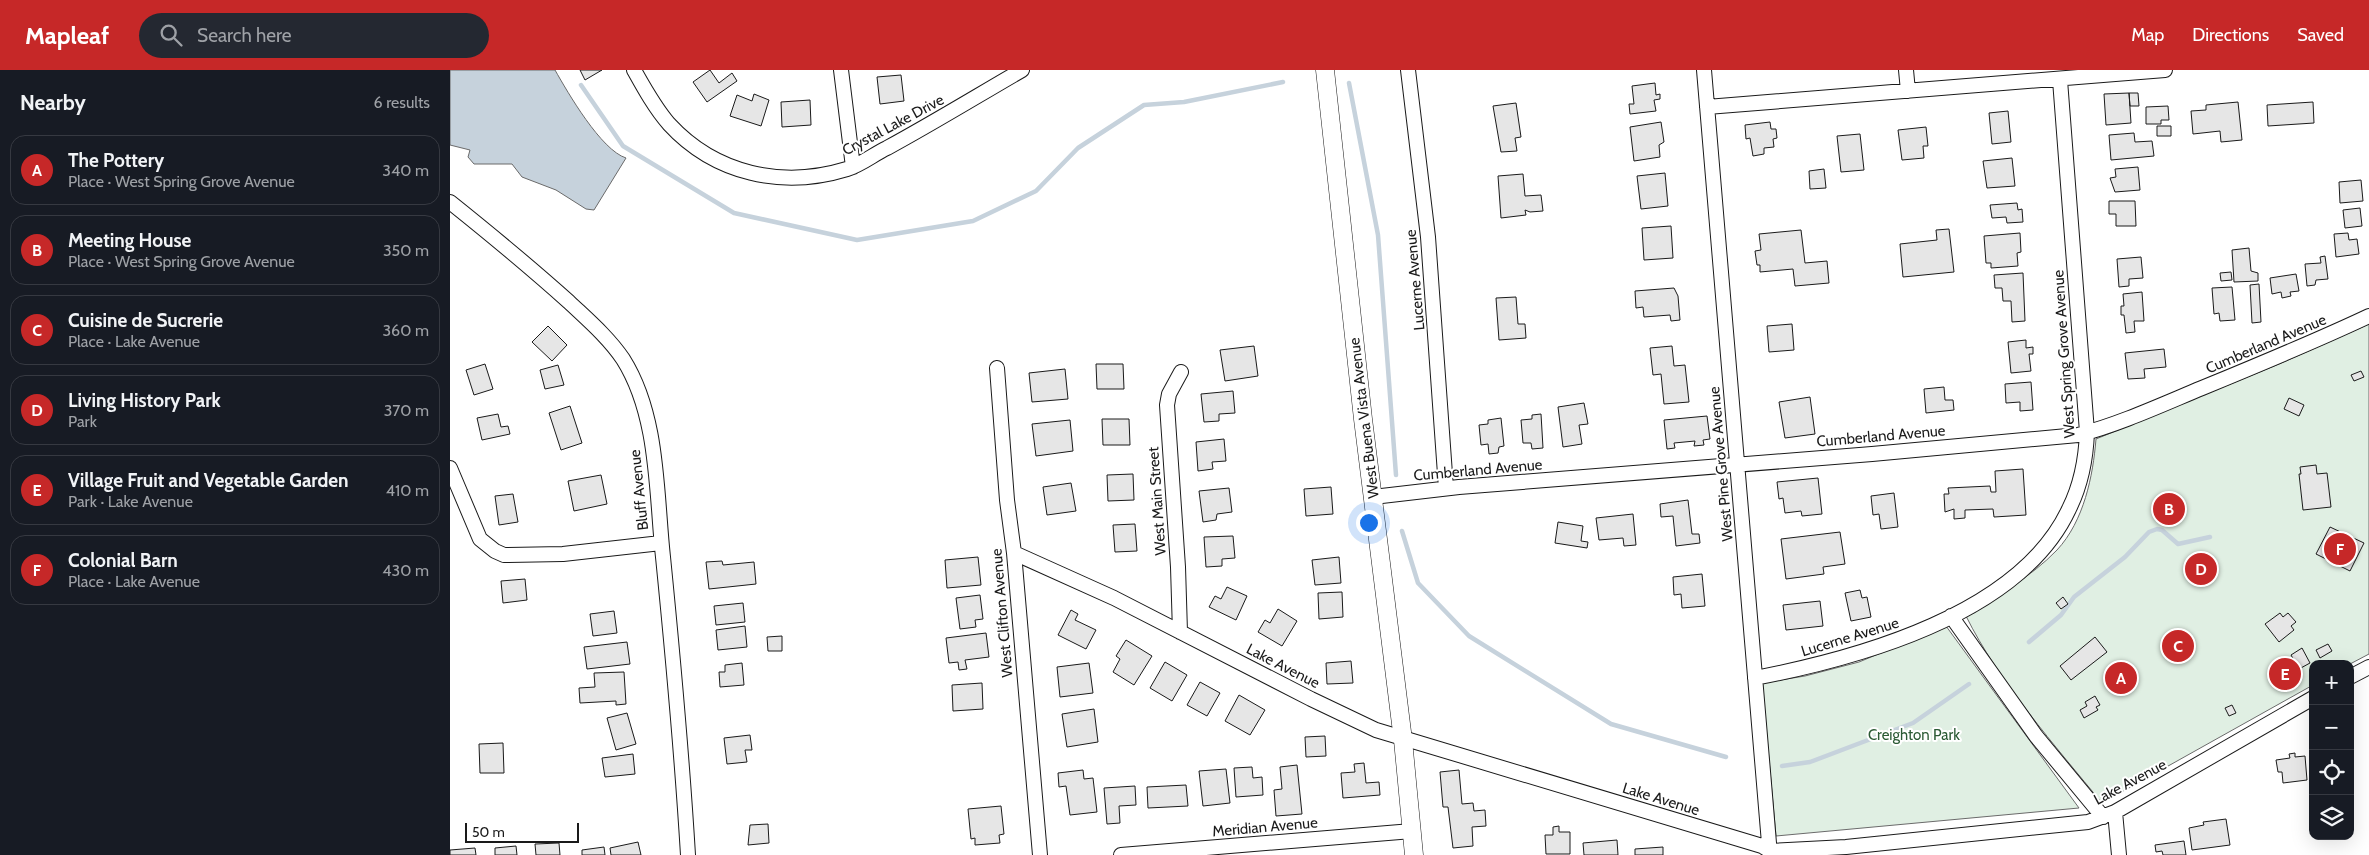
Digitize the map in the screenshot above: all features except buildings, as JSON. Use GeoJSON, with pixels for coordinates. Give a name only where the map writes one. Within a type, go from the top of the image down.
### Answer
{"type":"FeatureCollection","features":[{"type":"Feature","properties":{"kind":"street","name":"Crystal Lake Drive"},"geometry":{"type":"LineString","coordinates":[[634,70],[668,123],[697,149],[731,168],[758,175],[786,178],[828,174],[853,167],[953,112],[1022,70]]}},
{"type":"Feature","properties":{"kind":"street"},"geometry":{"type":"LineString","coordinates":[[841,70],[853,167]]}},
{"type":"Feature","properties":{"kind":"street","name":"West Buena Vista Avenue"},"geometry":{"type":"LineString","coordinates":[[1325,70],[1362,409],[1403,740],[1414,855]]}},
{"type":"Feature","properties":{"kind":"street","name":"Lucerne Avenue"},"geometry":{"type":"LineString","coordinates":[[1408,70],[1428,237],[1446,488]]}},
{"type":"Feature","properties":{"kind":"street","name":"West Pine Grove Avenue"},"geometry":{"type":"LineString","coordinates":[[1704,70],[1770,853]]}},
{"type":"Feature","properties":{"kind":"street"},"geometry":{"type":"LineString","coordinates":[[1906,70],[1908,91]]}},
{"type":"Feature","properties":{"kind":"street"},"geometry":{"type":"LineString","coordinates":[[1707,107],[2060,80],[2165,70]]}},
{"type":"Feature","properties":{"kind":"street","name":"West Spring Grove Avenue"},"geometry":{"type":"LineString","coordinates":[[1951,616],[2005,584],[2034,560],[2048,544],[2069,510],[2083,472],[2088,432],[2060,80]]}},
{"type":"Feature","properties":{"kind":"street","name":"Bluff Avenue"},"geometry":{"type":"LineString","coordinates":[[450,202],[598,329],[623,359],[640,394],[645,413],[657,488],[679,713],[688,855]]}},
{"type":"Feature","properties":{"kind":"street","name":"Cumberland Avenue"},"geometry":{"type":"LineString","coordinates":[[1374,497],[1446,488],[1872,454],[2088,432],[2229,377],[2369,316]]}},
{"type":"Feature","properties":{"kind":"street","name":"West Clifton Avenue"},"geometry":{"type":"LineString","coordinates":[[997,368],[1007,500],[1014,553],[1040,855]]}},
{"type":"Feature","properties":{"kind":"street","name":"West Main Street"},"geometry":{"type":"LineString","coordinates":[[1180,372],[1169,394],[1167,405],[1178,567],[1180,632]]}},
{"type":"Feature","properties":{"kind":"street"},"geometry":{"type":"LineString","coordinates":[[450,468],[480,539],[495,551],[518,556],[563,554],[662,543]]}},
{"type":"Feature","properties":{"kind":"street","name":"Lake Avenue"},"geometry":{"type":"LineString","coordinates":[[1014,553],[1114,598],[1311,699],[1376,730],[1403,740],[1762,846],[1770,853],[2075,824],[2109,814],[2309,700]]}},
{"type":"Feature","properties":{"kind":"street"},"geometry":{"type":"LineString","coordinates":[[1951,616],[1999,687],[2036,736],[2109,814],[2119,855]]}},
{"type":"Feature","properties":{"kind":"street","name":"Lucerne Avenue"},"geometry":{"type":"LineString","coordinates":[[1755,678],[1830,662],[1864,652],[1951,616]]}},
{"type":"Feature","properties":{"kind":"street"},"geometry":{"type":"LineString","coordinates":[[2354,675],[2369,668]]}},
{"type":"Feature","properties":{"kind":"street","name":"Meridian Avenue"},"geometry":{"type":"LineString","coordinates":[[1121,855],[1242,850],[1412,831]]}},
{"type":"Feature","properties":{"kind":"green space"},"geometry":{"type":"Polygon","coordinates":[[[2369,324],[2369,654],[2354,662],[2354,660],[2309,660],[2309,687],[2102,803],[2011,689],[1994,665],[1966,616],[2036,569],[2057,550],[2066,538],[2074,526],[2086,498],[2096,439],[2279,364],[2369,324]]]}},
{"type":"Feature","properties":{"kind":"green space","name":"Creighton Park"},"geometry":{"type":"Polygon","coordinates":[[[1946,626],[2079,808],[1776,836],[1762,683],[1805,676],[1859,662],[1946,626]]]}},
{"type":"Feature","properties":{"kind":"shaded area"},"geometry":{"type":"Polygon","coordinates":[[[450,70],[555,70],[596,133],[616,153],[626,158],[594,210],[586,209],[556,190],[522,177],[512,164],[474,164],[468,157],[470,150],[450,145],[450,70]]]}},
{"type":"Feature","properties":{"kind":"waterway"},"geometry":{"type":"LineString","coordinates":[[581,85],[623,146],[734,213],[857,240],[973,221],[1036,191],[1078,148],[1144,105],[1184,102],[1283,82]]}},
{"type":"Feature","properties":{"kind":"waterway"},"geometry":{"type":"LineString","coordinates":[[1349,83],[1378,235],[1396,475]]}},
{"type":"Feature","properties":{"kind":"waterway"},"geometry":{"type":"LineString","coordinates":[[2029,642],[2061,615],[2074,597],[2125,557],[2149,532],[2157,529],[2162,530],[2178,544],[2210,537]]}},
{"type":"Feature","properties":{"kind":"waterway"},"geometry":{"type":"LineString","coordinates":[[1402,531],[1418,583],[1469,636],[1611,724],[1726,757]]}},
{"type":"Feature","properties":{"kind":"waterway"},"geometry":{"type":"LineString","coordinates":[[1782,766],[1810,762],[1913,723],[1969,684]]}},
{"type":"Feature","properties":{"kind":"place","name":"Meeting House"},"geometry":{"type":"Point","coordinates":[2169,509]}},
{"type":"Feature","properties":{"kind":"place","name":"Colonial Barn"},"geometry":{"type":"Point","coordinates":[2340,549]}},
{"type":"Feature","properties":{"kind":"place","name":"Living History Park"},"geometry":{"type":"Point","coordinates":[2201,569]}},
{"type":"Feature","properties":{"kind":"place","name":"Cuisine de Sucrerie"},"geometry":{"type":"Point","coordinates":[2178,646]}},
{"type":"Feature","properties":{"kind":"place","name":"Village Fruit and Vegetable Garden"},"geometry":{"type":"Point","coordinates":[2285,674]}},
{"type":"Feature","properties":{"kind":"place","name":"The Pottery"},"geometry":{"type":"Point","coordinates":[2121,678]}}]}
